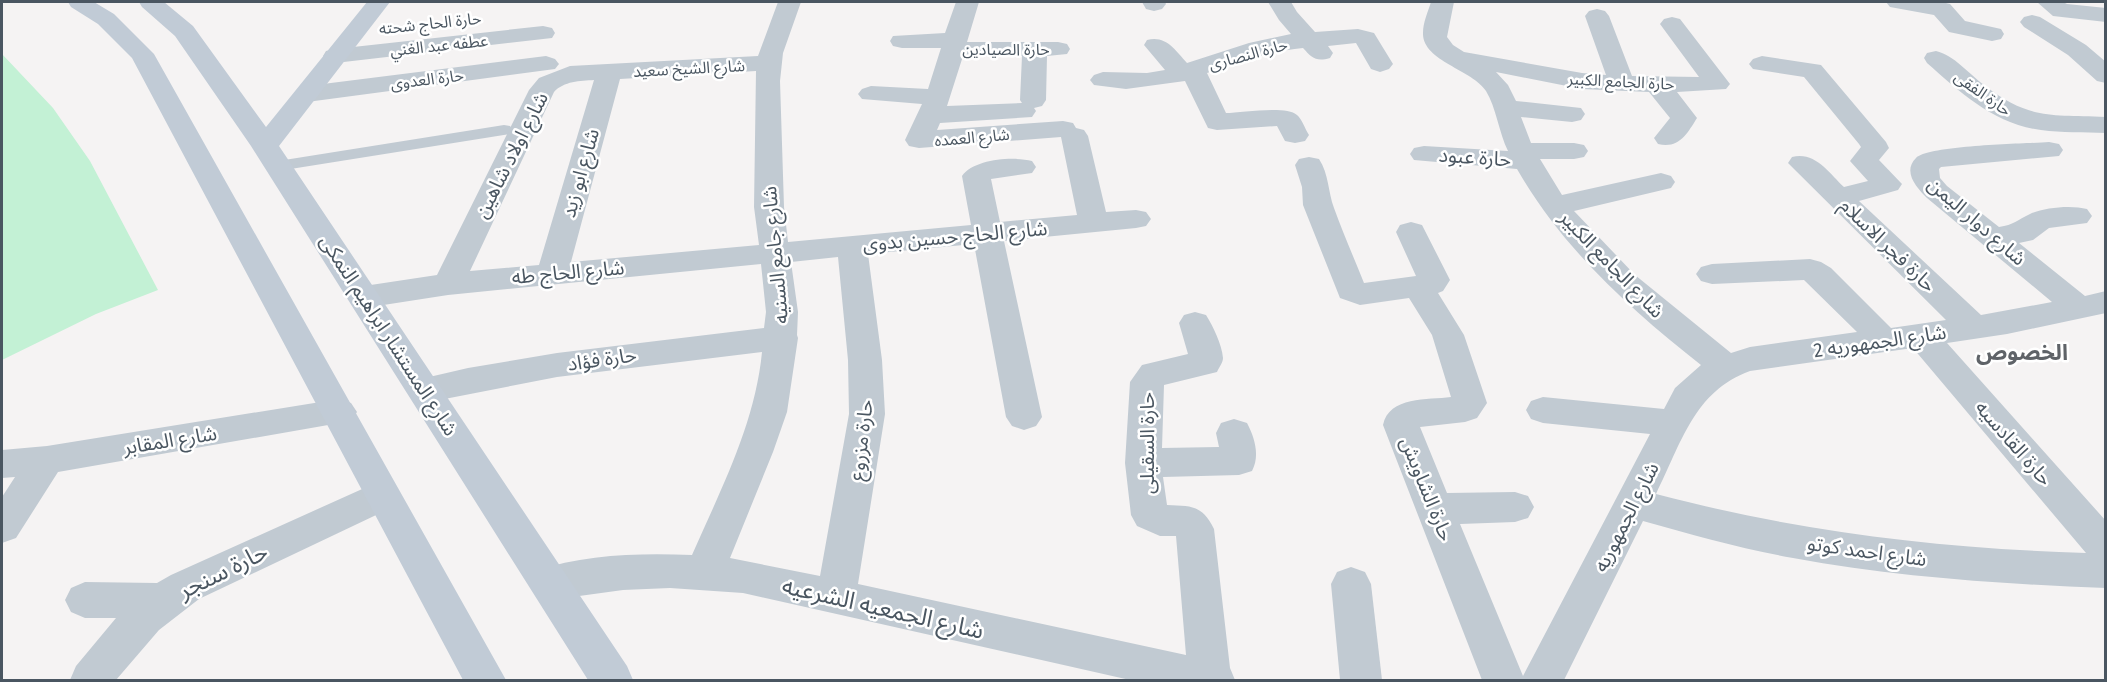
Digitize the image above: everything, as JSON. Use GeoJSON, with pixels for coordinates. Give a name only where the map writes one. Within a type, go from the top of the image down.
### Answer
{"type":"FeatureCollection","features":[{"type":"Feature","properties":{"kind":"main road"},"geometry":{"type":"LineString","coordinates":[[79,2],[106,19],[142,54],[339,412],[380,496],[485,681]]}},
{"type":"Feature","properties":{"kind":"main road","name":"شارع المستشار ابراهيم النمكى"},"geometry":{"type":"LineString","coordinates":[[150,2],[184,31],[272,156],[612,681]]}},
{"type":"Feature","properties":{"kind":"main road"},"geometry":{"type":"LineString","coordinates":[[272,156],[308,94],[335,56],[379,2]]}},
{"type":"Feature","properties":{"kind":"street","name":"شارع جامع السنيه"},"geometry":{"type":"LineString","coordinates":[[705,571],[755,452],[769,412],[782,338],[781,287],[774,253],[768,186],[767,81],[769,63],[789,2]]}},
{"type":"Feature","properties":{"kind":"street","name":"شارع العمده"},"geometry":{"type":"LineString","coordinates":[[967,2],[934,106],[919,140],[1068,133],[1094,223]]}},
{"type":"Feature","properties":{"kind":"street"},"geometry":{"type":"LineString","coordinates":[[1280,2],[1308,51]]}},
{"type":"Feature","properties":{"kind":"street","name":"شارع الجامع الكبير"},"geometry":{"type":"LineString","coordinates":[[1442,2],[1435,35],[1442,49],[1486,76],[1495,85],[1524,156],[1555,206],[1583,240],[1618,276],[1666,320],[1725,366]]}},
{"type":"Feature","properties":{"kind":"street"},"geometry":{"type":"LineString","coordinates":[[1898,2],[1942,9],[1957,27],[1992,34]]}},
{"type":"Feature","properties":{"kind":"street"},"geometry":{"type":"LineString","coordinates":[[2049,2],[2061,11],[2106,15]]}},
{"type":"Feature","properties":{"kind":"street"},"geometry":{"type":"LineString","coordinates":[[1597,16],[1622,83]]}},
{"type":"Feature","properties":{"kind":"street"},"geometry":{"type":"LineString","coordinates":[[2032,22],[2077,50],[2106,76]]}},
{"type":"Feature","properties":{"kind":"street","name":"حارة الحاج شحته"},"geometry":{"type":"LineString","coordinates":[[356,31],[396,27],[541,23]]}},
{"type":"Feature","properties":{"kind":"street","name":"عطفه عبد الغني"},"geometry":{"type":"LineString","coordinates":[[335,56],[541,23]]}},
{"type":"Feature","properties":{"kind":"street","name":"حارة الجامع الكبير"},"geometry":{"type":"LineString","coordinates":[[1452,56],[1564,79],[1657,85],[1717,84],[1672,24]]}},
{"type":"Feature","properties":{"kind":"street","name":"حارة النصارى"},"geometry":{"type":"LineString","coordinates":[[1103,80],[1145,82],[1188,72],[1261,47],[1308,51],[1360,36],[1366,39],[1380,64]]}},
{"type":"Feature","properties":{"kind":"street","name":"حارة الصيادين"},"geometry":{"type":"LineString","coordinates":[[902,41],[1047,49],[1028,105],[934,106]]}},
{"type":"Feature","properties":{"kind":"street"},"geometry":{"type":"LineString","coordinates":[[1156,45],[1188,72],[1217,122],[1283,118],[1287,120],[1295,135]]}},
{"type":"Feature","properties":{"kind":"street","name":"حارة الفقى"},"geometry":{"type":"LineString","coordinates":[[1936,58],[2003,110],[2018,117],[2033,121],[2106,125]]}},
{"type":"Feature","properties":{"kind":"street","name":"شارع الشيخ سعيد"},"geometry":{"type":"LineString","coordinates":[[609,72],[769,63]]}},
{"type":"Feature","properties":{"kind":"street","name":"حارة العدوى"},"geometry":{"type":"LineString","coordinates":[[308,94],[546,64]]}},
{"type":"Feature","properties":{"kind":"street"},"geometry":{"type":"LineString","coordinates":[[1762,64],[1812,70],[1872,142],[1875,148],[1864,161],[1888,184],[1838,198]]}},
{"type":"Feature","properties":{"kind":"street","name":"شارع ابو زيد"},"geometry":{"type":"LineString","coordinates":[[552,273],[609,72]]}},
{"type":"Feature","properties":{"kind":"street","name":"شارع اولاد شاهين"},"geometry":{"type":"LineString","coordinates":[[448,284],[542,90],[548,83],[570,74],[609,72]]}},
{"type":"Feature","properties":{"kind":"street"},"geometry":{"type":"LineString","coordinates":[[1657,85],[1684,118],[1668,138]]}},
{"type":"Feature","properties":{"kind":"street"},"geometry":{"type":"LineString","coordinates":[[871,94],[934,106]]}},
{"type":"Feature","properties":{"kind":"street"},"geometry":{"type":"LineString","coordinates":[[1505,108],[1572,114]]}},
{"type":"Feature","properties":{"kind":"street","name":"شارع دوار اليمن"},"geometry":{"type":"LineString","coordinates":[[2049,150],[1935,159],[1926,164],[1923,172],[1927,182],[1994,238],[2094,310]]}},
{"type":"Feature","properties":{"kind":"street","name":"حارة عبود"},"geometry":{"type":"LineString","coordinates":[[1424,154],[1524,156],[1574,152]]}},
{"type":"Feature","properties":{"kind":"street","name":"حارة فجر الاسلام"},"geometry":{"type":"LineString","coordinates":[[1802,163],[1974,328]]}},
{"type":"Feature","properties":{"kind":"street"},"geometry":{"type":"LineString","coordinates":[[1309,165],[1316,188],[1318,206],[1351,290],[1360,294],[1432,284],[1434,280],[1411,232]]}},
{"type":"Feature","properties":{"kind":"street"},"geometry":{"type":"LineString","coordinates":[[1022,167],[982,172],[976,176],[1024,417]]}},
{"type":"Feature","properties":{"kind":"street"},"geometry":{"type":"LineString","coordinates":[[1555,206],[1661,182]]}},
{"type":"Feature","properties":{"kind":"street"},"geometry":{"type":"LineString","coordinates":[[1994,238],[2022,233],[2041,220],[2077,216]]}},
{"type":"Feature","properties":{"kind":"street","name":"شارع الحاج حسين بدوى"},"geometry":{"type":"LineString","coordinates":[[774,253],[1136,219]]}},
{"type":"Feature","properties":{"kind":"street","name":"حارة مزروع"},"geometry":{"type":"LineString","coordinates":[[836,598],[867,414],[865,360],[852,245]]}},
{"type":"Feature","properties":{"kind":"street","name":"شارع الحاج طه"},"geometry":{"type":"LineString","coordinates":[[364,297],[448,284],[774,253]]}},
{"type":"Feature","properties":{"kind":"street"},"geometry":{"type":"LineString","coordinates":[[1712,274],[1810,269],[1820,275],[1885,341]]}},
{"type":"Feature","properties":{"kind":"street","name":"حارة الشاويش"},"geometry":{"type":"LineString","coordinates":[[1418,286],[1448,335],[1470,403],[1465,409],[1408,415],[1401,422],[1503,681]]}},
{"type":"Feature","properties":{"kind":"street","name":"شارع الجمهوريه 2"},"geometry":{"type":"LineString","coordinates":[[1725,366],[1750,359],[2094,310]]}},
{"type":"Feature","properties":{"kind":"street","name":"حارة السقيلى"},"geometry":{"type":"LineString","coordinates":[[1195,323],[1206,357],[1205,363],[1154,374],[1147,382],[1143,463],[1150,515],[1160,520],[1188,521],[1195,529],[1195,679]]}},
{"type":"Feature","properties":{"kind":"street","name":"حارة القادسيه"},"geometry":{"type":"LineString","coordinates":[[1922,336],[2106,549]]}},
{"type":"Feature","properties":{"kind":"street","name":"حارة فؤاد"},"geometry":{"type":"LineString","coordinates":[[424,390],[495,374],[554,365],[782,338]]}},
{"type":"Feature","properties":{"kind":"street","name":"شارع الجمهوريه"},"geometry":{"type":"LineString","coordinates":[[1542,681],[1687,397],[1702,380],[1725,366]]}},
{"type":"Feature","properties":{"kind":"street"},"geometry":{"type":"LineString","coordinates":[[1543,410],[1674,423]]}},
{"type":"Feature","properties":{"kind":"street","name":"شارع المقابر"},"geometry":{"type":"LineString","coordinates":[[2,464],[47,460],[339,412]]}},
{"type":"Feature","properties":{"kind":"street"},"geometry":{"type":"LineString","coordinates":[[1143,463],[1239,461],[1234,433]]}},
{"type":"Feature","properties":{"kind":"street"},"geometry":{"type":"LineString","coordinates":[[2,527],[47,460]]}},
{"type":"Feature","properties":{"kind":"street","name":"حارة سنجر"},"geometry":{"type":"LineString","coordinates":[[91,681],[133,626],[161,601],[185,587],[380,496]]}},
{"type":"Feature","properties":{"kind":"street","name":"شارع احمد كوتو"},"geometry":{"type":"LineString","coordinates":[[1632,503],[1748,533],[1842,549],[1938,561],[2106,571]]}},
{"type":"Feature","properties":{"kind":"street"},"geometry":{"type":"LineString","coordinates":[[1435,509],[1515,507]]}},
{"type":"Feature","properties":{"kind":"street","name":"شارع الجمعيه الشرعيه"},"geometry":{"type":"LineString","coordinates":[[550,583],[602,573],[655,569],[705,571],[743,576],[1195,679]]}},
{"type":"Feature","properties":{"kind":"street"},"geometry":{"type":"LineString","coordinates":[[1351,584],[1361,681]]}},
{"type":"Feature","properties":{"kind":"street"},"geometry":{"type":"LineString","coordinates":[[86,600],[161,601]]}},
{"type":"Feature","properties":{"kind":"lane"},"geometry":{"type":"LineString","coordinates":[[272,156],[504,130]]}},
{"type":"Feature","properties":{"kind":"green space"},"geometry":{"type":"Polygon","coordinates":[[[2,54],[53,108],[90,161],[158,290],[96,314],[2,360],[2,54]]]}},
{"type":"Feature","properties":{"kind":"district","name":"الخصوص"},"geometry":{"type":"Point","coordinates":[2022,352]}}]}
